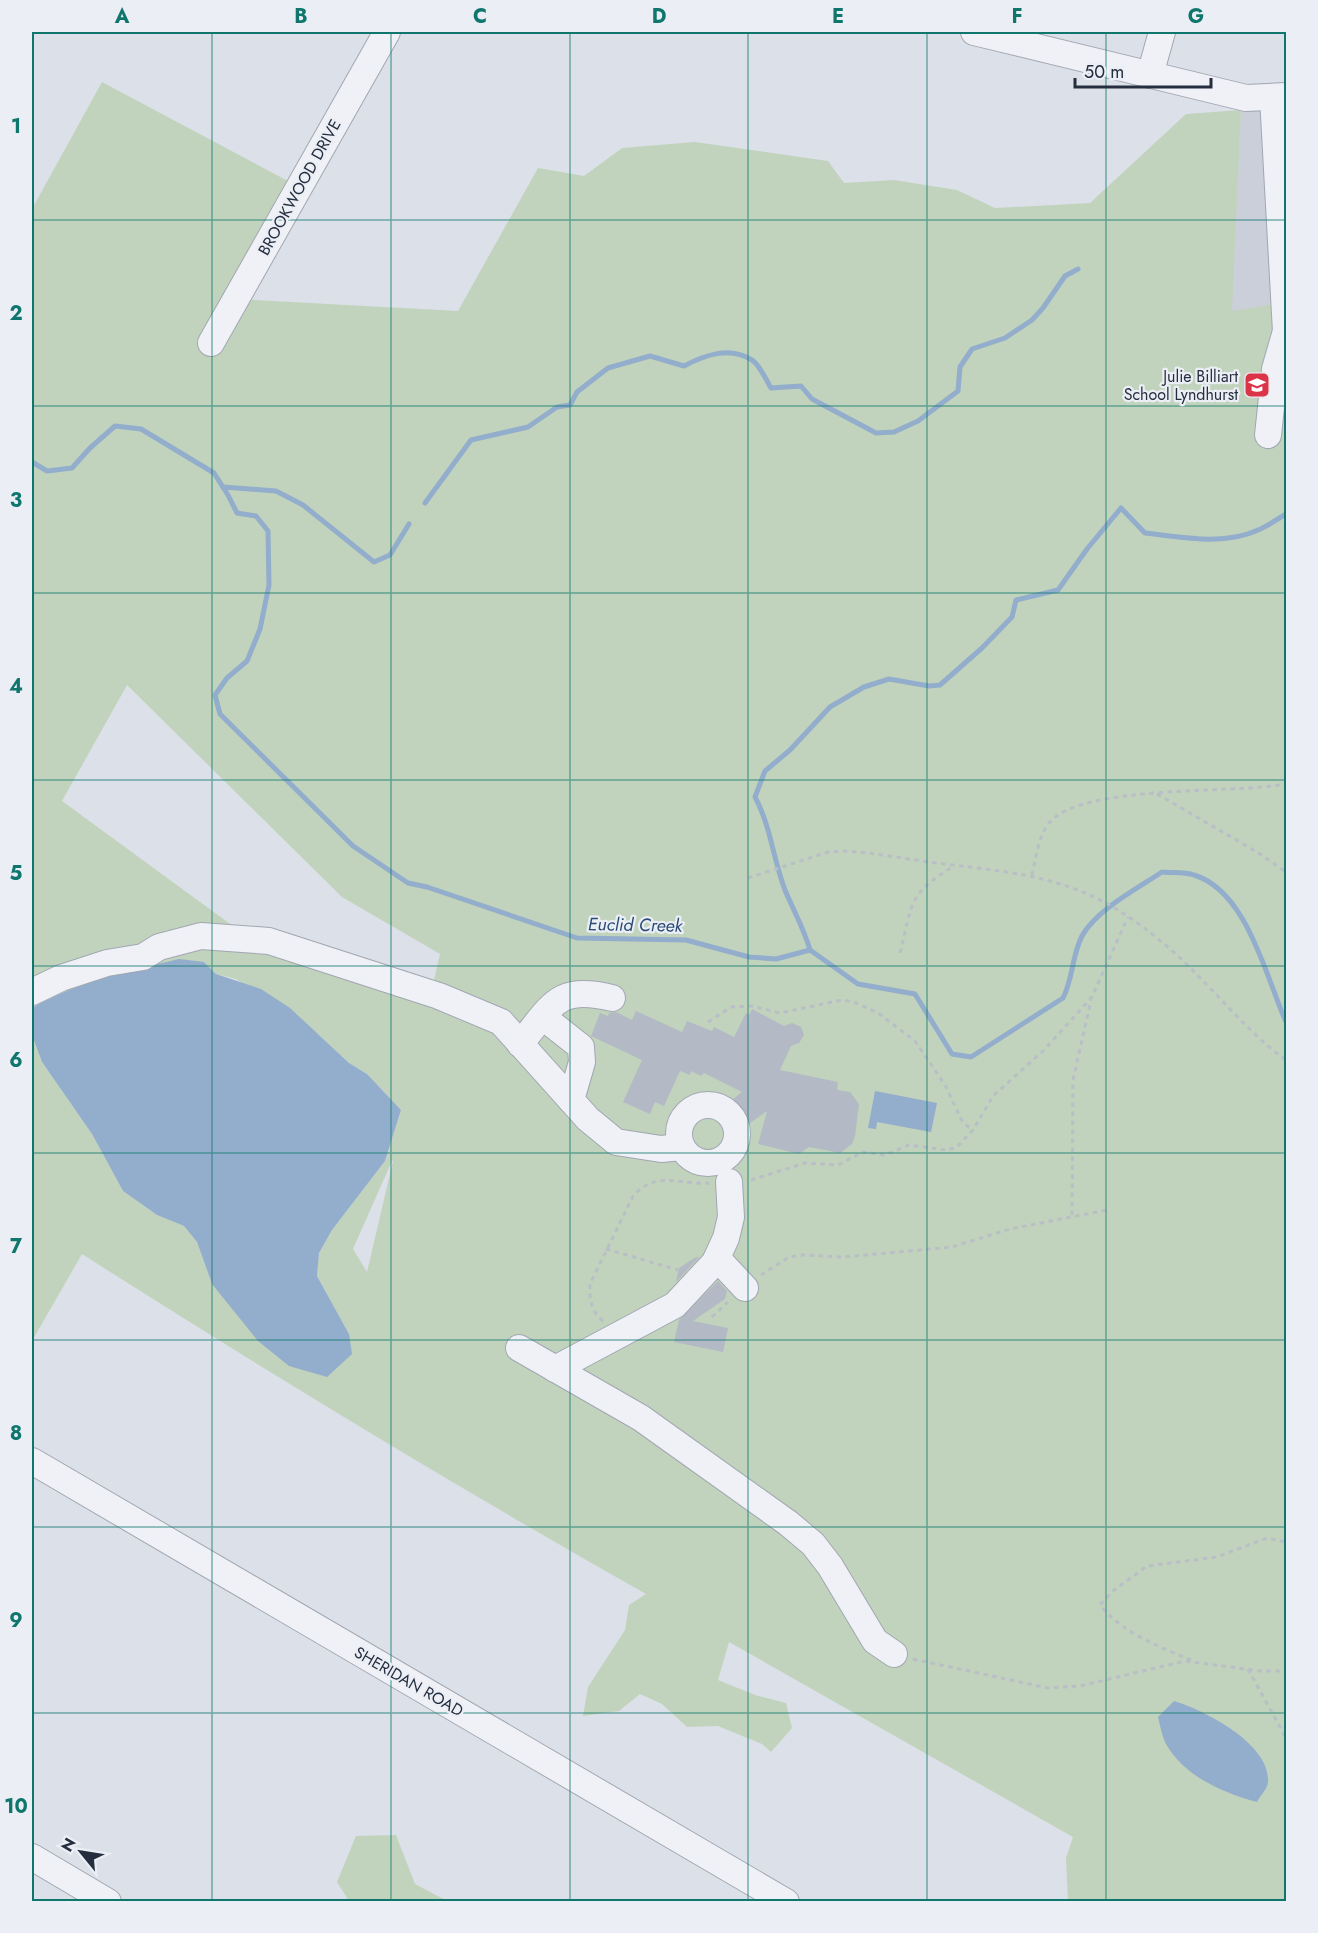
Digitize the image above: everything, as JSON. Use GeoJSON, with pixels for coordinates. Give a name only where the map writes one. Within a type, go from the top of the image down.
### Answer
{"type":"FeatureCollection","features":[{"type":"Feature","properties":{"kind":"street","name":"BROOKWOOD DRIVE"},"geometry":{"type":"LineString","coordinates":[[211,343],[387,32]]}},
{"type":"Feature","properties":{"kind":"street"},"geometry":{"type":"LineString","coordinates":[[974,32],[1246,98],[1280,96],[1286,332],[1275,369],[1268,435]]}},
{"type":"Feature","properties":{"kind":"street"},"geometry":{"type":"LineString","coordinates":[[1150,75],[1162,32]]}},
{"type":"Feature","properties":{"kind":"street"},"geometry":{"type":"LineString","coordinates":[[32,992],[61,978],[107,963],[143,957],[159,947],[201,936],[269,941],[439,996],[501,1022],[571,1100],[616,1142],[661,1149],[682,1147]]}},
{"type":"Feature","properties":{"kind":"street"},"geometry":{"type":"LineString","coordinates":[[520,1044],[556,1001],[573,993],[587,992],[612,998]]}},
{"type":"Feature","properties":{"kind":"street"},"geometry":{"type":"LineString","coordinates":[[543,1017],[582,1047],[582,1062],[571,1100]]}},
{"type":"Feature","properties":{"kind":"street"},"geometry":{"type":"LineString","coordinates":[[555,1369],[675,1305],[717,1258],[726,1238],[731,1217],[729,1182]]}},
{"type":"Feature","properties":{"kind":"street"},"geometry":{"type":"LineString","coordinates":[[717,1258],[745,1288]]}},
{"type":"Feature","properties":{"kind":"street"},"geometry":{"type":"LineString","coordinates":[[519,1348],[641,1418],[788,1523],[813,1544],[830,1566],[875,1641],[894,1654]]}},
{"type":"Feature","properties":{"kind":"street","name":"SHERIDAN ROAD"},"geometry":{"type":"LineString","coordinates":[[32,1461],[786,1902]]}},
{"type":"Feature","properties":{"kind":"street"},"geometry":{"type":"LineString","coordinates":[[32,1857],[108,1902]]}},
{"type":"Feature","properties":{"kind":"path"},"geometry":{"type":"LineString","coordinates":[[1032,875],[1041,837],[1049,822],[1065,809],[1091,802],[1155,794],[1287,784]]}},
{"type":"Feature","properties":{"kind":"path"},"geometry":{"type":"LineString","coordinates":[[1155,794],[1287,872]]}},
{"type":"Feature","properties":{"kind":"path"},"geometry":{"type":"LineString","coordinates":[[748,878],[828,852],[845,851],[1032,875],[1076,888],[1106,902],[1156,937],[1201,976],[1287,1060]]}},
{"type":"Feature","properties":{"kind":"path"},"geometry":{"type":"LineString","coordinates":[[900,953],[914,897],[925,884],[955,865]]}},
{"type":"Feature","properties":{"kind":"path"},"geometry":{"type":"LineString","coordinates":[[1072,1215],[1073,1080],[1092,997],[1128,917]]}},
{"type":"Feature","properties":{"kind":"path"},"geometry":{"type":"LineString","coordinates":[[623,1332],[601,1320],[594,1312],[590,1298],[590,1284],[625,1207],[641,1187],[661,1179],[705,1184],[758,1179],[805,1163],[838,1165],[863,1152],[885,1155],[909,1145],[947,1150],[957,1147],[973,1130],[993,1096],[1044,1050],[1092,997]]}},
{"type":"Feature","properties":{"kind":"path"},"geometry":{"type":"LineString","coordinates":[[708,1022],[731,1007],[752,1006],[780,1012],[842,1000],[854,1002],[879,1013],[915,1041],[945,1085],[963,1123],[973,1130]]}},
{"type":"Feature","properties":{"kind":"path"},"geometry":{"type":"LineString","coordinates":[[712,1317],[745,1288],[789,1257],[803,1255],[843,1257],[952,1247],[1010,1228],[1107,1210]]}},
{"type":"Feature","properties":{"kind":"path"},"geometry":{"type":"LineString","coordinates":[[606,1249],[678,1270]]}},
{"type":"Feature","properties":{"kind":"path"},"geometry":{"type":"LineString","coordinates":[[1196,1662],[1132,1631],[1109,1617],[1100,1605],[1113,1591],[1147,1566],[1217,1557],[1267,1538],[1287,1542]]}},
{"type":"Feature","properties":{"kind":"path"},"geometry":{"type":"LineString","coordinates":[[894,1654],[1048,1688],[1080,1686],[1185,1661],[1248,1669],[1287,1671]]}},
{"type":"Feature","properties":{"kind":"path"},"geometry":{"type":"LineString","coordinates":[[1248,1669],[1287,1738]]}},
{"type":"Feature","properties":{"kind":"shaded area","name":"Julie Billiart School Lyndhurst"},"geometry":{"type":"Polygon","coordinates":[[[1286,109],[1286,486],[1223,477],[1241,110],[1286,109]]]}},
{"type":"Feature","properties":{"kind":"green space"},"geometry":{"type":"Polygon","coordinates":[[[102,82],[299,187],[236,299],[458,311],[538,168],[584,176],[622,148],[695,142],[828,161],[844,183],[894,180],[957,190],[995,208],[1090,203],[1186,114],[1241,110],[1232,311],[1286,302],[1286,1901],[1068,1901],[1066,1858],[1073,1837],[729,1642],[718,1680],[755,1695],[786,1703],[792,1728],[771,1752],[762,1744],[718,1726],[687,1727],[662,1704],[640,1694],[619,1711],[583,1716],[588,1687],[625,1630],[629,1605],[646,1594],[362,1428],[82,1254],[32,1341],[32,1035],[42,1062],[92,1134],[123,1191],[157,1215],[184,1226],[197,1242],[212,1284],[349,1334],[317,1276],[319,1253],[332,1230],[385,1161],[401,1110],[367,1074],[349,1063],[318,1034],[236,979],[216,974],[204,962],[55,994],[32,1008],[32,209],[102,82]],[[127,685],[62,801],[252,940],[431,993],[440,954],[342,897],[127,685]],[[393,1161],[353,1249],[367,1272],[393,1161]]]}},
{"type":"Feature","properties":{"kind":"green space"},"geometry":{"type":"Polygon","coordinates":[[[396,1835],[415,1884],[447,1901],[349,1901],[337,1882],[356,1836],[396,1835]]]}},
{"type":"Feature","properties":{"kind":"water"},"geometry":{"type":"Polygon","coordinates":[[[179,959],[204,962],[216,974],[261,989],[290,1008],[349,1063],[367,1074],[401,1110],[385,1161],[332,1230],[319,1253],[317,1276],[349,1334],[352,1354],[327,1377],[289,1366],[258,1341],[212,1284],[197,1242],[184,1226],[157,1215],[123,1191],[92,1134],[42,1062],[32,1035],[32,1008],[49,999],[104,978],[179,959]]]}},
{"type":"Feature","properties":{"kind":"water"},"geometry":{"type":"Polygon","coordinates":[[[875,1091],[937,1103],[931,1132],[877,1122],[876,1129],[868,1128],[875,1091]]]}},
{"type":"Feature","properties":{"kind":"water"},"geometry":{"type":"Polygon","coordinates":[[[1174,1701],[1218,1721],[1247,1742],[1259,1755],[1266,1768],[1268,1784],[1257,1802],[1231,1794],[1206,1782],[1183,1765],[1174,1755],[1166,1744],[1158,1717],[1174,1701]]]}},
{"type":"Feature","properties":{"kind":"building"},"geometry":{"type":"Polygon","coordinates":[[[752,1009],[784,1026],[792,1023],[801,1027],[804,1035],[799,1043],[791,1046],[780,1070],[838,1082],[837,1090],[850,1092],[859,1104],[852,1144],[840,1153],[809,1147],[799,1154],[758,1144],[767,1111],[746,1126],[728,1103],[742,1092],[704,1073],[701,1076],[691,1071],[690,1075],[680,1071],[664,1106],[655,1102],[650,1114],[623,1102],[642,1060],[591,1036],[600,1013],[608,1016],[609,1013],[616,1012],[632,1020],[636,1011],[682,1032],[687,1021],[712,1031],[714,1027],[734,1037],[746,1013],[749,1015],[752,1009]]]}},
{"type":"Feature","properties":{"kind":"building"},"geometry":{"type":"Polygon","coordinates":[[[699,1257],[676,1282],[679,1268],[699,1257]]]}},
{"type":"Feature","properties":{"kind":"building"},"geometry":{"type":"Polygon","coordinates":[[[718,1281],[727,1291],[725,1299],[693,1321],[728,1328],[723,1352],[674,1342],[679,1320],[718,1281]]]}},
{"type":"Feature","properties":{"kind":"waterway"},"geometry":{"type":"LineString","coordinates":[[425,503],[471,440],[528,427],[557,407],[570,405],[577,392],[608,368],[650,356],[684,366],[700,358],[735,353],[758,365],[771,388],[801,386],[812,399],[876,433],[894,432],[918,421],[958,391],[960,367],[972,349],[1005,338],[1032,320],[1065,276],[1078,269]]}},
{"type":"Feature","properties":{"kind":"waterway","name":"Euclid Creek"},"geometry":{"type":"LineString","coordinates":[[32,462],[47,471],[72,468],[115,426],[141,429],[214,473],[237,513],[256,516],[268,531],[269,585],[260,629],[247,661],[227,678],[215,695],[220,714],[353,846],[408,883],[427,887],[577,938],[686,940],[749,957],[776,959],[810,950],[785,890],[765,820],[755,797],[765,771],[790,750],[830,707],[864,687],[889,679],[929,686],[940,685],[982,648],[1012,617],[1016,600],[1058,590],[1087,549],[1121,508],[1145,533],[1202,539],[1245,535],[1286,514]]}},
{"type":"Feature","properties":{"kind":"waterway"},"geometry":{"type":"LineString","coordinates":[[223,487],[276,491],[303,505],[374,562],[390,555],[409,524]]}},
{"type":"Feature","properties":{"kind":"waterway"},"geometry":{"type":"LineString","coordinates":[[810,950],[858,984],[915,994],[952,1054],[971,1057],[1063,998],[1082,936],[1097,917],[1162,872],[1187,873],[1212,884],[1228,898],[1241,917],[1262,960],[1286,1022]]}},
{"type":"Feature","properties":{"kind":"place","name":"Julie Billiart School Lyndhurst"},"geometry":{"type":"Point","coordinates":[1257,385]}}]}
